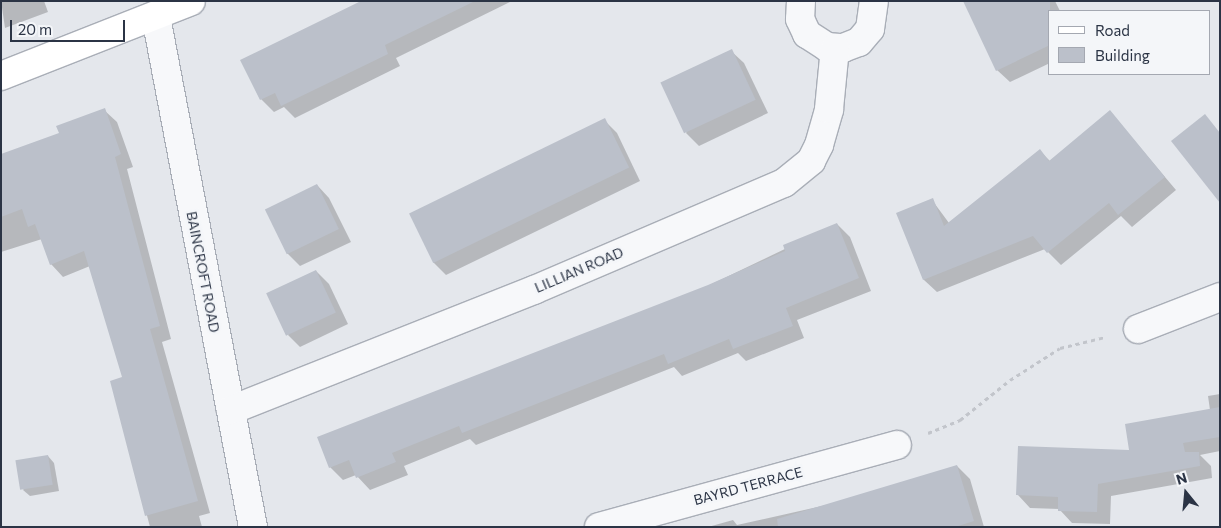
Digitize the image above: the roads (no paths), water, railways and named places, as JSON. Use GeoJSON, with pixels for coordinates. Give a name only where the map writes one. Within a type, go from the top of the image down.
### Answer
{"type":"FeatureCollection","features":[{"type":"Feature","properties":{"kind":"street"},"geometry":{"type":"LineString","coordinates":[[1,76],[156,17],[191,1]]}},
{"type":"Feature","properties":{"kind":"street"},"geometry":{"type":"LineString","coordinates":[[801,1],[800,19],[807,34],[835,48],[851,46],[865,36],[874,22],[874,1]]}},
{"type":"Feature","properties":{"kind":"street","name":"BAINCROFT ROAD"},"geometry":{"type":"LineString","coordinates":[[156,17],[254,527]]}},
{"type":"Feature","properties":{"kind":"street","name":"LILLIAN ROAD"},"geometry":{"type":"LineString","coordinates":[[231,410],[534,290],[784,183],[811,161],[820,144],[829,109],[835,48]]}},
{"type":"Feature","properties":{"kind":"street"},"geometry":{"type":"LineString","coordinates":[[1138,329],[1220,297]]}},
{"type":"Feature","properties":{"kind":"street","name":"BAYRD TERRACE"},"geometry":{"type":"LineString","coordinates":[[598,527],[897,445]]}}]}
